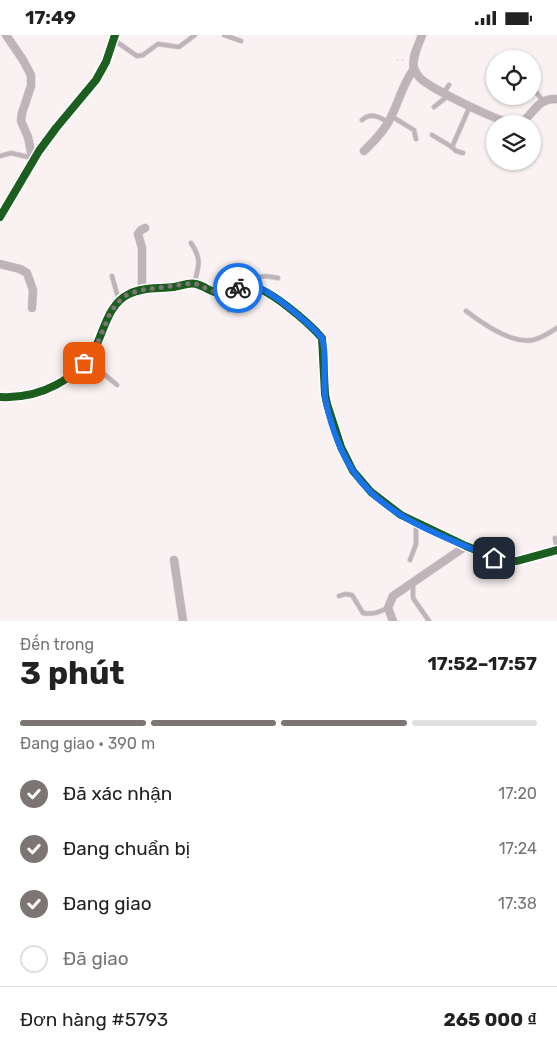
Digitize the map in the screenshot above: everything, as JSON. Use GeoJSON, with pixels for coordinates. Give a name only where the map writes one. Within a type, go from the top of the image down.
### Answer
{"type":"FeatureCollection","features":[{"type":"Feature","properties":{"kind":"street"},"geometry":{"type":"LineString","coordinates":[[6,35],[26,65],[32,79],[21,121],[28,137],[32,160]]}},
{"type":"Feature","properties":{"kind":"street"},"geometry":{"type":"LineString","coordinates":[[364,151],[390,119],[408,78],[414,69],[414,60],[422,35]]}},
{"type":"Feature","properties":{"kind":"street"},"geometry":{"type":"LineString","coordinates":[[0,217],[32,160],[96,80],[106,62],[115,37]]}},
{"type":"Feature","properties":{"kind":"street"},"geometry":{"type":"LineString","coordinates":[[414,69],[424,81],[490,115]]}},
{"type":"Feature","properties":{"kind":"street"},"geometry":{"type":"LineString","coordinates":[[529,115],[543,101],[557,99]]}},
{"type":"Feature","properties":{"kind":"street"},"geometry":{"type":"LineString","coordinates":[[142,290],[142,248],[138,234],[140,230],[145,228]]}},
{"type":"Feature","properties":{"kind":"street"},"geometry":{"type":"LineString","coordinates":[[0,265],[20,269],[27,273],[33,290],[32,308]]}},
{"type":"Feature","properties":{"kind":"street"},"geometry":{"type":"LineString","coordinates":[[0,397],[26,396],[64,382],[84,363],[98,342],[108,318],[119,301],[128,294],[142,290],[194,283],[221,294],[246,285],[256,287],[293,311],[322,338],[327,404],[348,462],[353,471],[371,492],[401,515],[494,558],[510,561],[531,558],[557,550]]}},
{"type":"Feature","properties":{"kind":"street"},"geometry":{"type":"LineString","coordinates":[[393,621],[388,608],[393,596],[466,546]]}},
{"type":"Feature","properties":{"kind":"street"},"geometry":{"type":"LineString","coordinates":[[174,560],[184,621]]}},
{"type":"Feature","properties":{"kind":"lane"},"geometry":{"type":"LineString","coordinates":[[115,37],[137,56],[143,55],[158,44],[179,47],[195,35]]}},
{"type":"Feature","properties":{"kind":"lane"},"geometry":{"type":"LineString","coordinates":[[224,35],[241,41]]}},
{"type":"Feature","properties":{"kind":"lane"},"geometry":{"type":"LineString","coordinates":[[434,107],[446,94],[449,85]]}},
{"type":"Feature","properties":{"kind":"lane"},"geometry":{"type":"LineString","coordinates":[[452,147],[470,106]]}},
{"type":"Feature","properties":{"kind":"lane"},"geometry":{"type":"LineString","coordinates":[[362,120],[366,116],[373,115],[390,119],[414,130],[416,139]]}},
{"type":"Feature","properties":{"kind":"lane"},"geometry":{"type":"LineString","coordinates":[[432,135],[456,151],[463,153]]}},
{"type":"Feature","properties":{"kind":"lane"},"geometry":{"type":"LineString","coordinates":[[0,156],[11,153],[32,160]]}},
{"type":"Feature","properties":{"kind":"lane"},"geometry":{"type":"LineString","coordinates":[[191,243],[199,258],[194,283]]}},
{"type":"Feature","properties":{"kind":"lane"},"geometry":{"type":"LineString","coordinates":[[112,276],[119,301]]}},
{"type":"Feature","properties":{"kind":"lane"},"geometry":{"type":"LineString","coordinates":[[246,285],[255,277],[278,277]]}},
{"type":"Feature","properties":{"kind":"lane"},"geometry":{"type":"LineString","coordinates":[[227,293],[229,310]]}},
{"type":"Feature","properties":{"kind":"lane"},"geometry":{"type":"LineString","coordinates":[[466,311],[479,321],[523,341],[538,339],[557,328]]}},
{"type":"Feature","properties":{"kind":"lane"},"geometry":{"type":"LineString","coordinates":[[84,363],[104,374],[117,385]]}},
{"type":"Feature","properties":{"kind":"lane"},"geometry":{"type":"LineString","coordinates":[[410,560],[416,544],[416,523]]}},
{"type":"Feature","properties":{"kind":"lane"},"geometry":{"type":"LineString","coordinates":[[555,538],[557,550]]}},
{"type":"Feature","properties":{"kind":"lane"},"geometry":{"type":"LineString","coordinates":[[413,583],[413,598],[429,621]]}},
{"type":"Feature","properties":{"kind":"lane"},"geometry":{"type":"LineString","coordinates":[[339,596],[345,594],[352,595],[363,613],[377,613],[388,608]]}},
{"type":"Feature","properties":{"kind":"path"},"geometry":{"type":"LineString","coordinates":[[397,59],[414,60]]}},
{"type":"Feature","properties":{"kind":"cycle path"},"geometry":{"type":"LineString","coordinates":[[0,217],[39,151],[96,80],[106,62],[115,35]]}},
{"type":"Feature","properties":{"kind":"cycle path"},"geometry":{"type":"LineString","coordinates":[[0,397],[15,397],[43,391],[69,377],[89,357],[113,309],[122,298],[129,294],[145,289],[174,287],[191,283],[220,293],[245,286],[257,288],[267,292],[288,307],[322,338],[327,404],[341,447],[353,471],[371,492],[401,515],[466,546],[503,561],[517,561],[557,550]]}},
{"type":"Feature","properties":{"kind":"way so far"},"geometry":{"type":"LineString","coordinates":[[84,363],[98,342],[111,311],[128,294],[142,290],[194,283],[221,294],[238,288]]}},
{"type":"Feature","properties":{"kind":"route"},"geometry":{"type":"LineString","coordinates":[[238,288],[246,285],[262,289],[293,311],[322,338],[325,394],[332,421],[348,462],[353,471],[371,492],[411,521],[494,558]]}}]}
